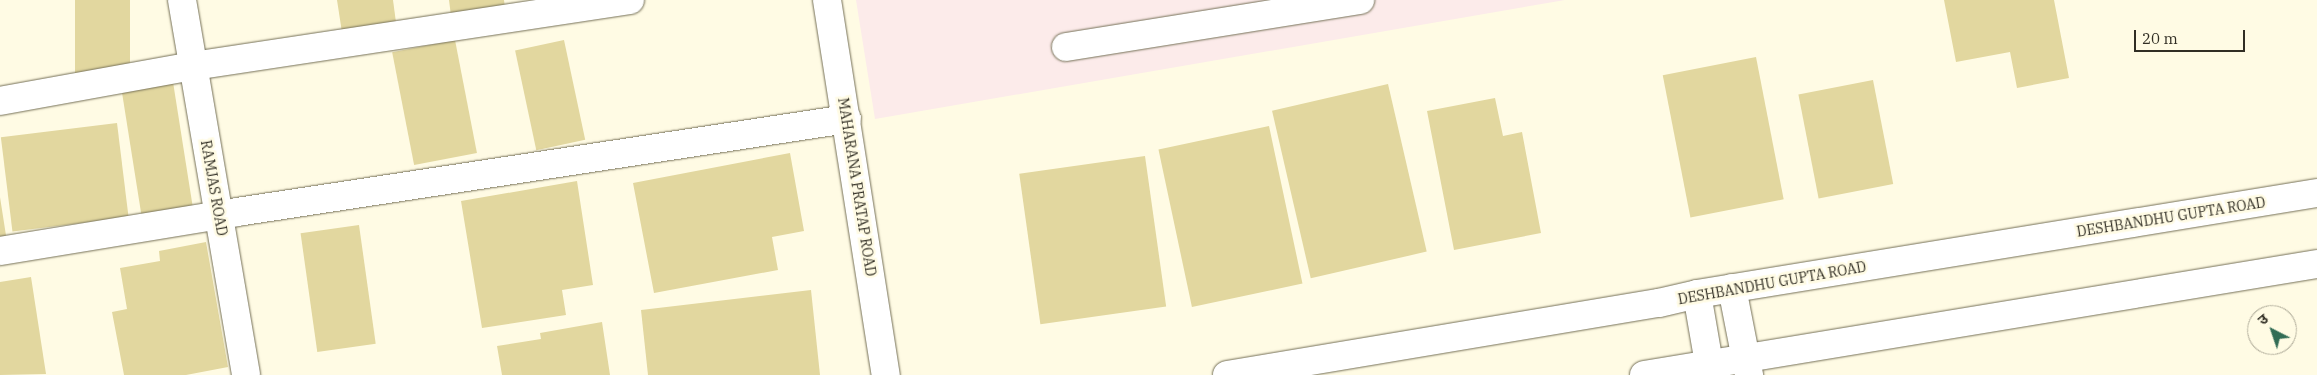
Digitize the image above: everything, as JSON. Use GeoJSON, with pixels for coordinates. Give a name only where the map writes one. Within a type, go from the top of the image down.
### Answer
{"type":"FeatureCollection","features":[{"type":"Feature","properties":{"kind":"street","name":"RAMJAS ROAD"},"geometry":{"type":"LineString","coordinates":[[182,0],[246,375]]}},
{"type":"Feature","properties":{"kind":"street"},"geometry":{"type":"LineString","coordinates":[[0,101],[193,66],[630,0]]}},
{"type":"Feature","properties":{"kind":"street","name":"MAHARANA PRATAP ROAD"},"geometry":{"type":"LineString","coordinates":[[827,0],[886,375]]}},
{"type":"Feature","properties":{"kind":"street"},"geometry":{"type":"LineString","coordinates":[[1066,47],[1360,0]]}},
{"type":"Feature","properties":{"kind":"street"},"geometry":{"type":"LineString","coordinates":[[0,251],[218,214],[847,119]]}},
{"type":"Feature","properties":{"kind":"street","name":"DESHBANDHU GUPTA ROAD"},"geometry":{"type":"LineString","coordinates":[[1227,375],[1659,303],[1732,288],[2317,193]]}},
{"type":"Feature","properties":{"kind":"street"},"geometry":{"type":"LineString","coordinates":[[1644,375],[1748,367],[2317,264]]}},
{"type":"Feature","properties":{"kind":"street"},"geometry":{"type":"LineString","coordinates":[[1732,288],[1748,367]]}},
{"type":"Feature","properties":{"kind":"street"},"geometry":{"type":"LineString","coordinates":[[1697,294],[1710,369]]}},
{"type":"Feature","properties":{"kind":"shaded area"},"geometry":{"type":"Polygon","coordinates":[[[856,0],[1565,0],[875,119],[856,0]]]}},
{"type":"Feature","properties":{"kind":"building"},"geometry":{"type":"Polygon","coordinates":[[[75,0],[130,0],[130,74],[75,74],[75,0]]]}},
{"type":"Feature","properties":{"kind":"building"},"geometry":{"type":"Polygon","coordinates":[[[337,0],[393,0],[397,30],[343,39],[337,0]]]}},
{"type":"Feature","properties":{"kind":"building"},"geometry":{"type":"Polygon","coordinates":[[[449,0],[504,0],[506,16],[452,24],[449,0]]]}},
{"type":"Feature","properties":{"kind":"building"},"geometry":{"type":"Polygon","coordinates":[[[1944,0],[2054,0],[2069,78],[2017,88],[2010,52],[1956,62],[1944,0]]]}},
{"type":"Feature","properties":{"kind":"building"},"geometry":{"type":"Polygon","coordinates":[[[455,40],[477,153],[414,165],[392,52],[455,40]]]}},
{"type":"Feature","properties":{"kind":"building"},"geometry":{"type":"Polygon","coordinates":[[[564,40],[585,140],[536,150],[515,50],[564,40]]]}},
{"type":"Feature","properties":{"kind":"building"},"geometry":{"type":"Polygon","coordinates":[[[1756,57],[1784,199],[1690,217],[1663,75],[1756,57]]]}},
{"type":"Feature","properties":{"kind":"building"},"geometry":{"type":"Polygon","coordinates":[[[1873,80],[1893,184],[1819,199],[1798,95],[1873,80]]]}},
{"type":"Feature","properties":{"kind":"building"},"geometry":{"type":"Polygon","coordinates":[[[173,82],[193,211],[142,220],[122,90],[173,82]]]}},
{"type":"Feature","properties":{"kind":"building"},"geometry":{"type":"Polygon","coordinates":[[[1388,84],[1427,252],[1311,278],[1272,111],[1388,84]]]}},
{"type":"Feature","properties":{"kind":"building"},"geometry":{"type":"Polygon","coordinates":[[[1495,98],[1503,136],[1522,132],[1541,233],[1454,250],[1427,111],[1495,98]]]}},
{"type":"Feature","properties":{"kind":"building"},"geometry":{"type":"Polygon","coordinates":[[[117,123],[129,217],[12,232],[1,137],[117,123]]]}},
{"type":"Feature","properties":{"kind":"building"},"geometry":{"type":"Polygon","coordinates":[[[1269,126],[1302,283],[1192,307],[1158,149],[1269,126]]]}},
{"type":"Feature","properties":{"kind":"building"},"geometry":{"type":"Polygon","coordinates":[[[790,153],[804,231],[772,237],[778,270],[654,293],[633,183],[790,153]]]}},
{"type":"Feature","properties":{"kind":"building"},"geometry":{"type":"Polygon","coordinates":[[[1145,156],[1166,307],[1040,324],[1019,174],[1145,156]]]}},
{"type":"Feature","properties":{"kind":"building"},"geometry":{"type":"Polygon","coordinates":[[[577,181],[593,285],[562,290],[566,315],[482,328],[461,201],[577,181]]]}},
{"type":"Feature","properties":{"kind":"building"},"geometry":{"type":"Polygon","coordinates":[[[0,197],[7,242],[0,243],[0,197]]]}},
{"type":"Feature","properties":{"kind":"building"},"geometry":{"type":"Polygon","coordinates":[[[359,225],[376,344],[317,352],[301,233],[359,225]]]}},
{"type":"Feature","properties":{"kind":"building"},"geometry":{"type":"Polygon","coordinates":[[[206,242],[228,367],[186,375],[124,375],[112,312],[127,309],[120,268],[160,261],[159,251],[206,242]]]}},
{"type":"Feature","properties":{"kind":"building"},"geometry":{"type":"Polygon","coordinates":[[[31,277],[46,374],[0,375],[0,282],[31,277]]]}},
{"type":"Feature","properties":{"kind":"building"},"geometry":{"type":"Polygon","coordinates":[[[811,290],[820,375],[648,375],[641,310],[811,290]]]}},
{"type":"Feature","properties":{"kind":"building"},"geometry":{"type":"Polygon","coordinates":[[[602,322],[610,375],[502,375],[497,346],[541,339],[540,333],[602,322]]]}}]}
